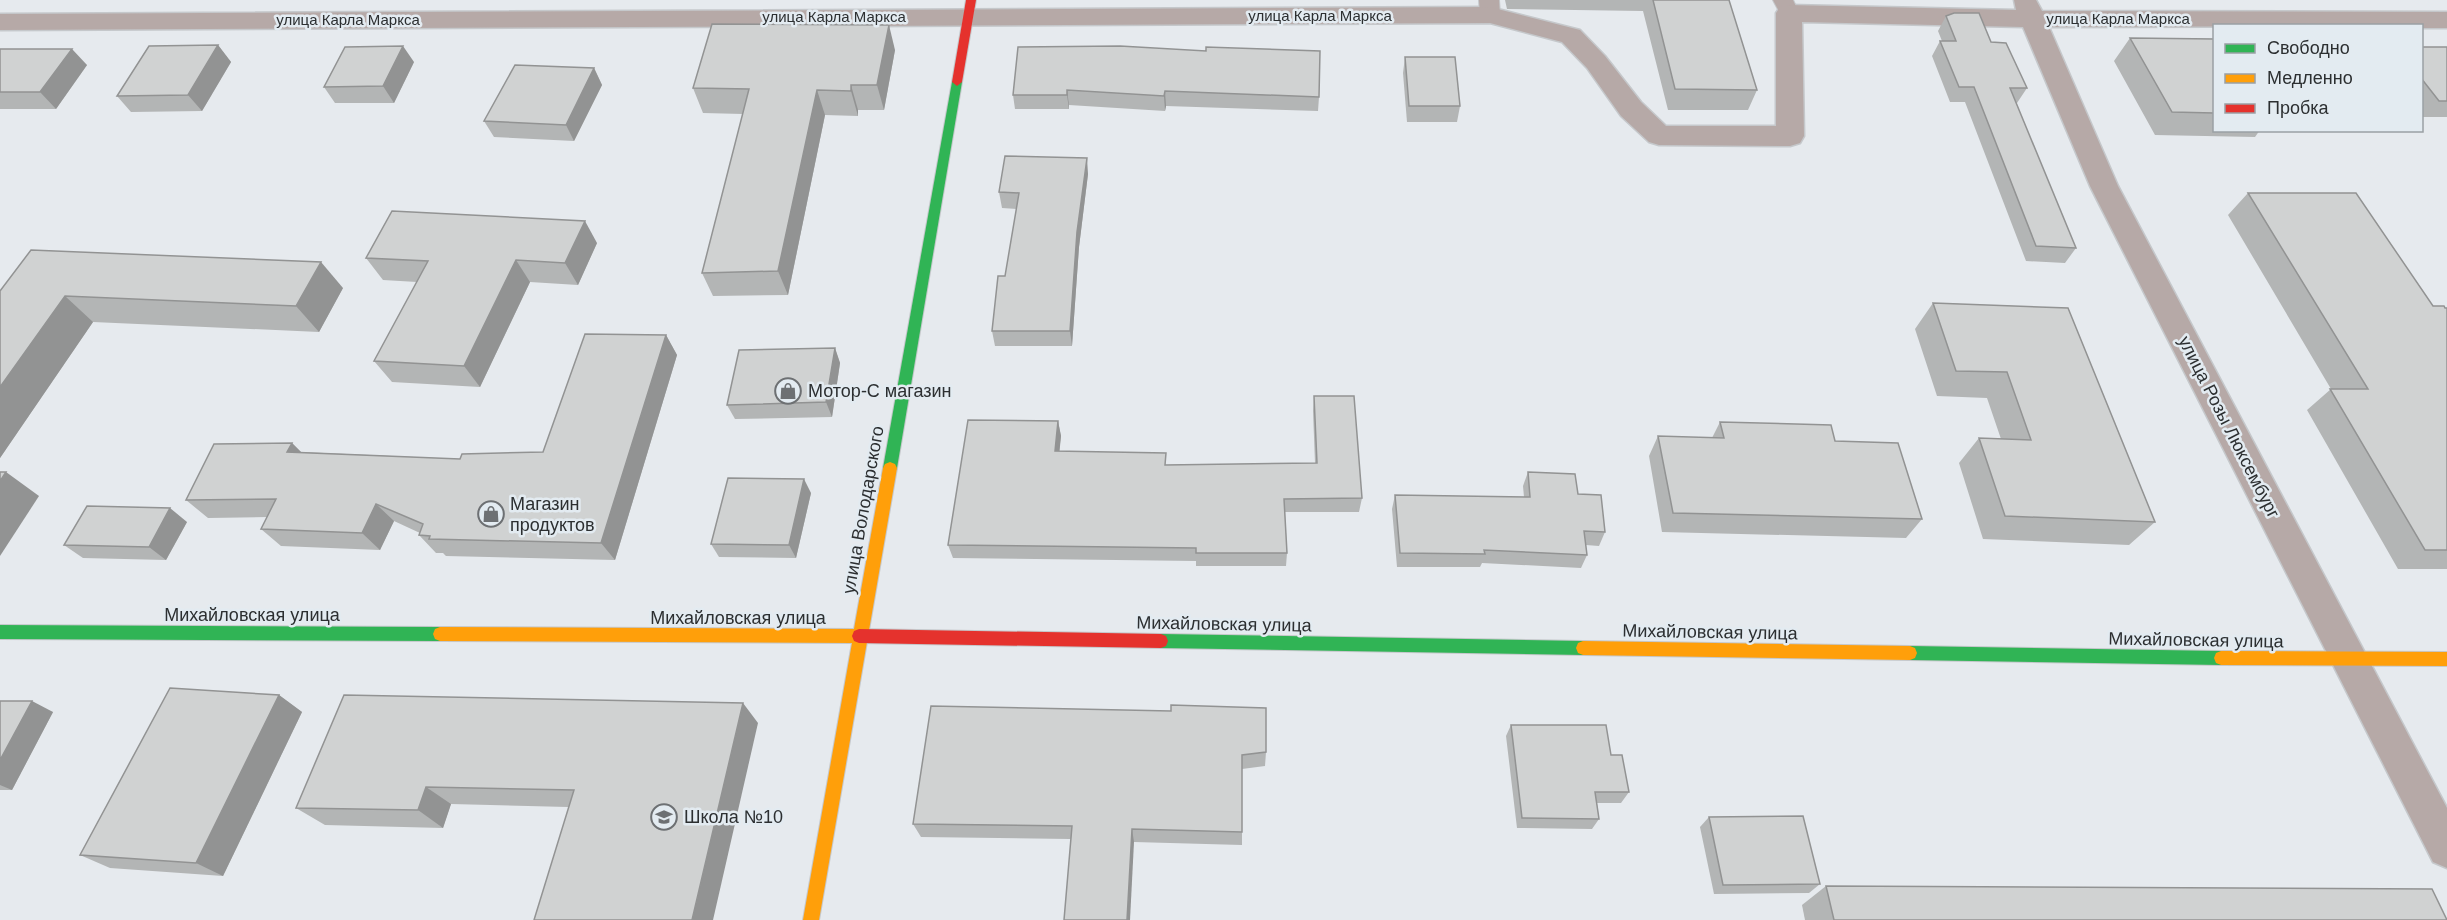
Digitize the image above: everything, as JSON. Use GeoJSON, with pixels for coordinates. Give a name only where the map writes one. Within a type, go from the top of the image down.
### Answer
{"type":"FeatureCollection","features":[{"type":"Feature","properties":{"kind":"main road","name":"улица Володарского"},"geometry":{"type":"LineString","coordinates":[[811,920],[970,8]]}},
{"type":"Feature","properties":{"kind":"main road","name":"Михайловская улица"},"geometry":{"type":"LineString","coordinates":[[0,632],[859,636],[2350,660],[2447,659]]}},
{"type":"Feature","properties":{"kind":"street","name":"улица Карла Маркса"},"geometry":{"type":"LineString","coordinates":[[0,22],[970,8],[1453,17],[1490,8],[1571,36],[1596,62],[1631,109],[1659,135],[1790,136],[1786,7],[2447,20]]}},
{"type":"Feature","properties":{"kind":"street","name":"улица Розы Люксембург"},"geometry":{"type":"LineString","coordinates":[[2028,10],[2104,186],[2447,848]]}},
{"type":"Feature","properties":{"kind":"building"},"geometry":{"type":"Polygon","coordinates":[[[1653,0],[1729,0],[1757,90],[1675,89],[1653,0]]]}},
{"type":"Feature","properties":{"kind":"building"},"geometry":{"type":"Polygon","coordinates":[[[1954,13],[1979,13],[1991,42],[2006,43],[2027,88],[2010,88],[2076,248],[2036,246],[1974,87],[1959,87],[1940,41],[1956,41],[1946,16],[1954,13]]]}},
{"type":"Feature","properties":{"kind":"building"},"geometry":{"type":"Polygon","coordinates":[[[712,24],[889,25],[877,85],[851,85],[851,91],[817,90],[778,271],[702,273],[749,89],[693,88],[712,24]]]}},
{"type":"Feature","properties":{"kind":"building"},"geometry":{"type":"Polygon","coordinates":[[[2130,38],[2213,39],[2213,113],[2172,112],[2130,38]]]}},
{"type":"Feature","properties":{"kind":"building"},"geometry":{"type":"Polygon","coordinates":[[[218,45],[188,95],[117,96],[149,46],[218,45]]]}},
{"type":"Feature","properties":{"kind":"building"},"geometry":{"type":"Polygon","coordinates":[[[403,46],[383,86],[324,87],[345,47],[403,46]]]}},
{"type":"Feature","properties":{"kind":"building"},"geometry":{"type":"Polygon","coordinates":[[[1120,46],[1206,51],[1206,47],[1320,51],[1319,97],[1165,91],[1164,96],[1067,90],[1067,95],[1013,95],[1018,47],[1120,46]]]}},
{"type":"Feature","properties":{"kind":"building"},"geometry":{"type":"Polygon","coordinates":[[[2423,47],[2447,47],[2447,101],[2439,101],[2423,81],[2423,47]]]}},
{"type":"Feature","properties":{"kind":"building"},"geometry":{"type":"Polygon","coordinates":[[[0,49],[72,49],[40,92],[0,92],[0,49]]]}},
{"type":"Feature","properties":{"kind":"building"},"geometry":{"type":"Polygon","coordinates":[[[1405,57],[1455,57],[1460,106],[1409,106],[1405,57]]]}},
{"type":"Feature","properties":{"kind":"building"},"geometry":{"type":"Polygon","coordinates":[[[515,65],[594,68],[566,125],[484,121],[515,65]]]}},
{"type":"Feature","properties":{"kind":"building"},"geometry":{"type":"Polygon","coordinates":[[[1005,156],[1087,158],[1077,232],[1070,331],[992,331],[998,276],[1005,276],[1019,193],[999,192],[1005,156]]]}},
{"type":"Feature","properties":{"kind":"building"},"geometry":{"type":"Polygon","coordinates":[[[2248,193],[2356,193],[2433,306],[2447,308],[2447,550],[2425,550],[2330,389],[2368,389],[2248,193]]]}},
{"type":"Feature","properties":{"kind":"building"},"geometry":{"type":"Polygon","coordinates":[[[392,211],[585,221],[565,263],[516,260],[464,366],[374,361],[428,261],[366,258],[392,211]]]}},
{"type":"Feature","properties":{"kind":"building"},"geometry":{"type":"Polygon","coordinates":[[[31,250],[321,262],[296,306],[65,296],[0,387],[0,291],[31,250]]]}},
{"type":"Feature","properties":{"kind":"building"},"geometry":{"type":"Polygon","coordinates":[[[1933,303],[2068,308],[2155,522],[2005,516],[1979,438],[2031,440],[2007,372],[1956,371],[1933,303]]]}},
{"type":"Feature","properties":{"kind":"building"},"geometry":{"type":"Polygon","coordinates":[[[585,334],[666,335],[601,543],[429,539],[430,536],[419,535],[423,524],[376,504],[362,533],[261,529],[276,499],[186,500],[214,444],[292,443],[287,452],[460,459],[462,454],[543,452],[585,334]]]}},
{"type":"Feature","properties":{"kind":"building","name":"Мотор-С магазин"},"geometry":{"type":"Polygon","coordinates":[[[835,348],[826,402],[727,405],[739,350],[835,348]]]}},
{"type":"Feature","properties":{"kind":"building"},"geometry":{"type":"Polygon","coordinates":[[[1314,396],[1354,396],[1362,498],[1284,499],[1287,553],[1196,553],[1196,548],[948,545],[968,420],[1058,421],[1055,451],[1166,453],[1165,465],[1317,463],[1314,396]]]}},
{"type":"Feature","properties":{"kind":"building"},"geometry":{"type":"Polygon","coordinates":[[[1720,422],[1831,425],[1835,441],[1898,443],[1922,519],[1673,513],[1658,436],[1724,438],[1720,422]]]}},
{"type":"Feature","properties":{"kind":"building"},"geometry":{"type":"Polygon","coordinates":[[[0,472],[6,472],[0,481],[0,472]]]}},
{"type":"Feature","properties":{"kind":"building"},"geometry":{"type":"Polygon","coordinates":[[[1528,472],[1575,474],[1578,494],[1601,495],[1605,532],[1584,531],[1587,555],[1484,550],[1485,554],[1400,553],[1395,495],[1530,497],[1528,472]]]}},
{"type":"Feature","properties":{"kind":"building"},"geometry":{"type":"Polygon","coordinates":[[[728,478],[804,479],[789,545],[711,544],[728,478]]]}},
{"type":"Feature","properties":{"kind":"building"},"geometry":{"type":"Polygon","coordinates":[[[87,506],[170,508],[149,547],[64,545],[87,506]]]}},
{"type":"Feature","properties":{"kind":"building"},"geometry":{"type":"Polygon","coordinates":[[[170,688],[279,695],[196,863],[80,855],[170,688]]]}},
{"type":"Feature","properties":{"kind":"building","name":"Школа №10"},"geometry":{"type":"Polygon","coordinates":[[[344,695],[743,703],[692,920],[534,920],[574,790],[426,787],[418,810],[296,808],[344,695]]]}},
{"type":"Feature","properties":{"kind":"building"},"geometry":{"type":"Polygon","coordinates":[[[0,701],[32,701],[0,760],[0,701]]]}},
{"type":"Feature","properties":{"kind":"building"},"geometry":{"type":"Polygon","coordinates":[[[1171,705],[1266,708],[1266,752],[1242,755],[1242,832],[1132,829],[1127,920],[1064,920],[1072,826],[913,824],[931,706],[1171,711],[1171,705]]]}},
{"type":"Feature","properties":{"kind":"building"},"geometry":{"type":"Polygon","coordinates":[[[1511,725],[1606,725],[1611,755],[1622,755],[1629,792],[1595,792],[1599,819],[1522,818],[1511,725]]]}},
{"type":"Feature","properties":{"kind":"building"},"geometry":{"type":"Polygon","coordinates":[[[1803,816],[1820,884],[1723,885],[1709,817],[1803,816]]]}},
{"type":"Feature","properties":{"kind":"building"},"geometry":{"type":"Polygon","coordinates":[[[1826,886],[2432,889],[2447,920],[1834,920],[1826,886]]]}},
{"type":"Feature","properties":{"kind":"traffic: fast"},"geometry":{"type":"LineString","coordinates":[[890,468],[957,82]]}},
{"type":"Feature","properties":{"kind":"traffic: fast"},"geometry":{"type":"LineString","coordinates":[[0,632],[440,634]]}},
{"type":"Feature","properties":{"kind":"traffic: fast"},"geometry":{"type":"LineString","coordinates":[[1161,641],[1583,648]]}},
{"type":"Feature","properties":{"kind":"traffic: fast"},"geometry":{"type":"LineString","coordinates":[[1910,653],[2221,658]]}},
{"type":"Feature","properties":{"kind":"traffic: slow"},"geometry":{"type":"LineString","coordinates":[[811,920],[890,468]]}},
{"type":"Feature","properties":{"kind":"traffic: slow"},"geometry":{"type":"LineString","coordinates":[[440,634],[859,636]]}},
{"type":"Feature","properties":{"kind":"traffic: slow"},"geometry":{"type":"LineString","coordinates":[[1583,648],[1910,653]]}},
{"type":"Feature","properties":{"kind":"traffic: slow"},"geometry":{"type":"LineString","coordinates":[[2221,658],[2447,659]]}},
{"type":"Feature","properties":{"kind":"traffic: jam"},"geometry":{"type":"LineString","coordinates":[[957,82],[971,0]]}},
{"type":"Feature","properties":{"kind":"traffic: jam"},"geometry":{"type":"LineString","coordinates":[[859,636],[1161,641]]}},
{"type":"Feature","properties":{"kind":"place","name":"Мотор-С магазин"},"geometry":{"type":"Point","coordinates":[788,391]}},
{"type":"Feature","properties":{"kind":"place","name":"Магазин продуктов"},"geometry":{"type":"Point","coordinates":[491,514]}},
{"type":"Feature","properties":{"kind":"place","name":"Школа №10"},"geometry":{"type":"Point","coordinates":[664,817]}}]}
